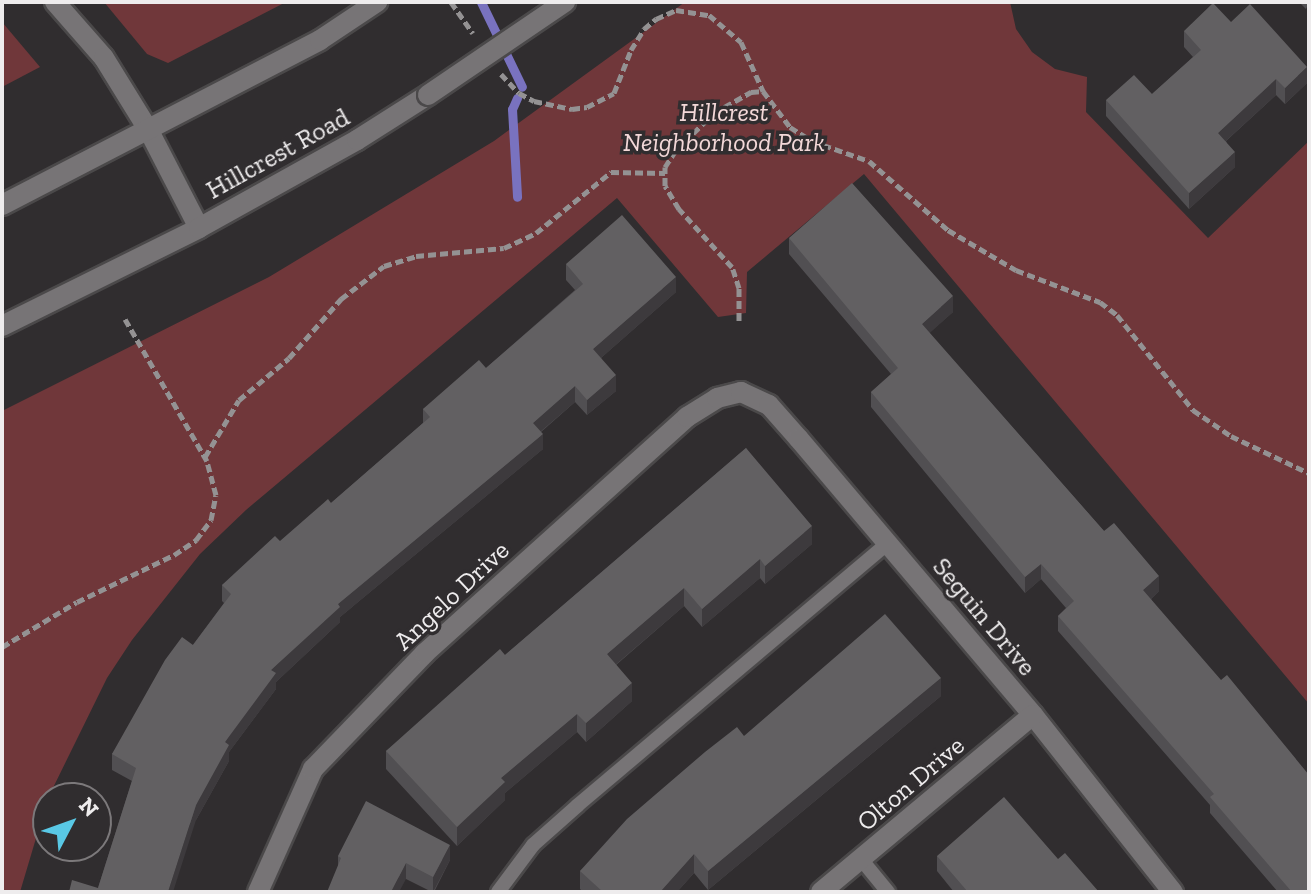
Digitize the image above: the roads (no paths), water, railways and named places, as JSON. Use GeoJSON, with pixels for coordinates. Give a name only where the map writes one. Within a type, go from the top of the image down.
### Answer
{"type":"FeatureCollection","features":[{"type":"Feature","properties":{"kind":"street"},"geometry":{"type":"LineString","coordinates":[[55,2],[104,58],[149,131],[199,228]]}},
{"type":"Feature","properties":{"kind":"street","name":"Hillcrest Road"},"geometry":{"type":"LineString","coordinates":[[2,326],[199,228],[357,140],[565,2]]}},
{"type":"Feature","properties":{"kind":"street"},"geometry":{"type":"LineString","coordinates":[[2,205],[320,40],[372,5]]}},
{"type":"Feature","properties":{"kind":"street","name":"Seguin Drive"},"geometry":{"type":"LineString","coordinates":[[741,392],[769,405],[1033,715],[1173,892]]}},
{"type":"Feature","properties":{"kind":"street","name":"Angelo Drive"},"geometry":{"type":"LineString","coordinates":[[258,892],[313,769],[364,716],[425,653],[687,417],[717,398],[741,392]]}},
{"type":"Feature","properties":{"kind":"street","name":"Olton Drive"},"geometry":{"type":"LineString","coordinates":[[821,892],[1033,715]]}},
{"type":"Feature","properties":{"kind":"lane"},"geometry":{"type":"LineString","coordinates":[[498,892],[533,845],[566,815],[888,543]]}},
{"type":"Feature","properties":{"kind":"lane"},"geometry":{"type":"LineString","coordinates":[[861,859],[888,892]]}},
{"type":"Feature","properties":{"kind":"waterway"},"geometry":{"type":"LineString","coordinates":[[481,2],[522,87]]}},
{"type":"Feature","properties":{"kind":"waterway"},"geometry":{"type":"LineString","coordinates":[[517,98],[512,109],[517,197]]}},
{"type":"Feature","properties":{"kind":"park label","name":"Hillcrest Neighborhood Park"},"geometry":{"type":"Point","coordinates":[724,128]}}]}
